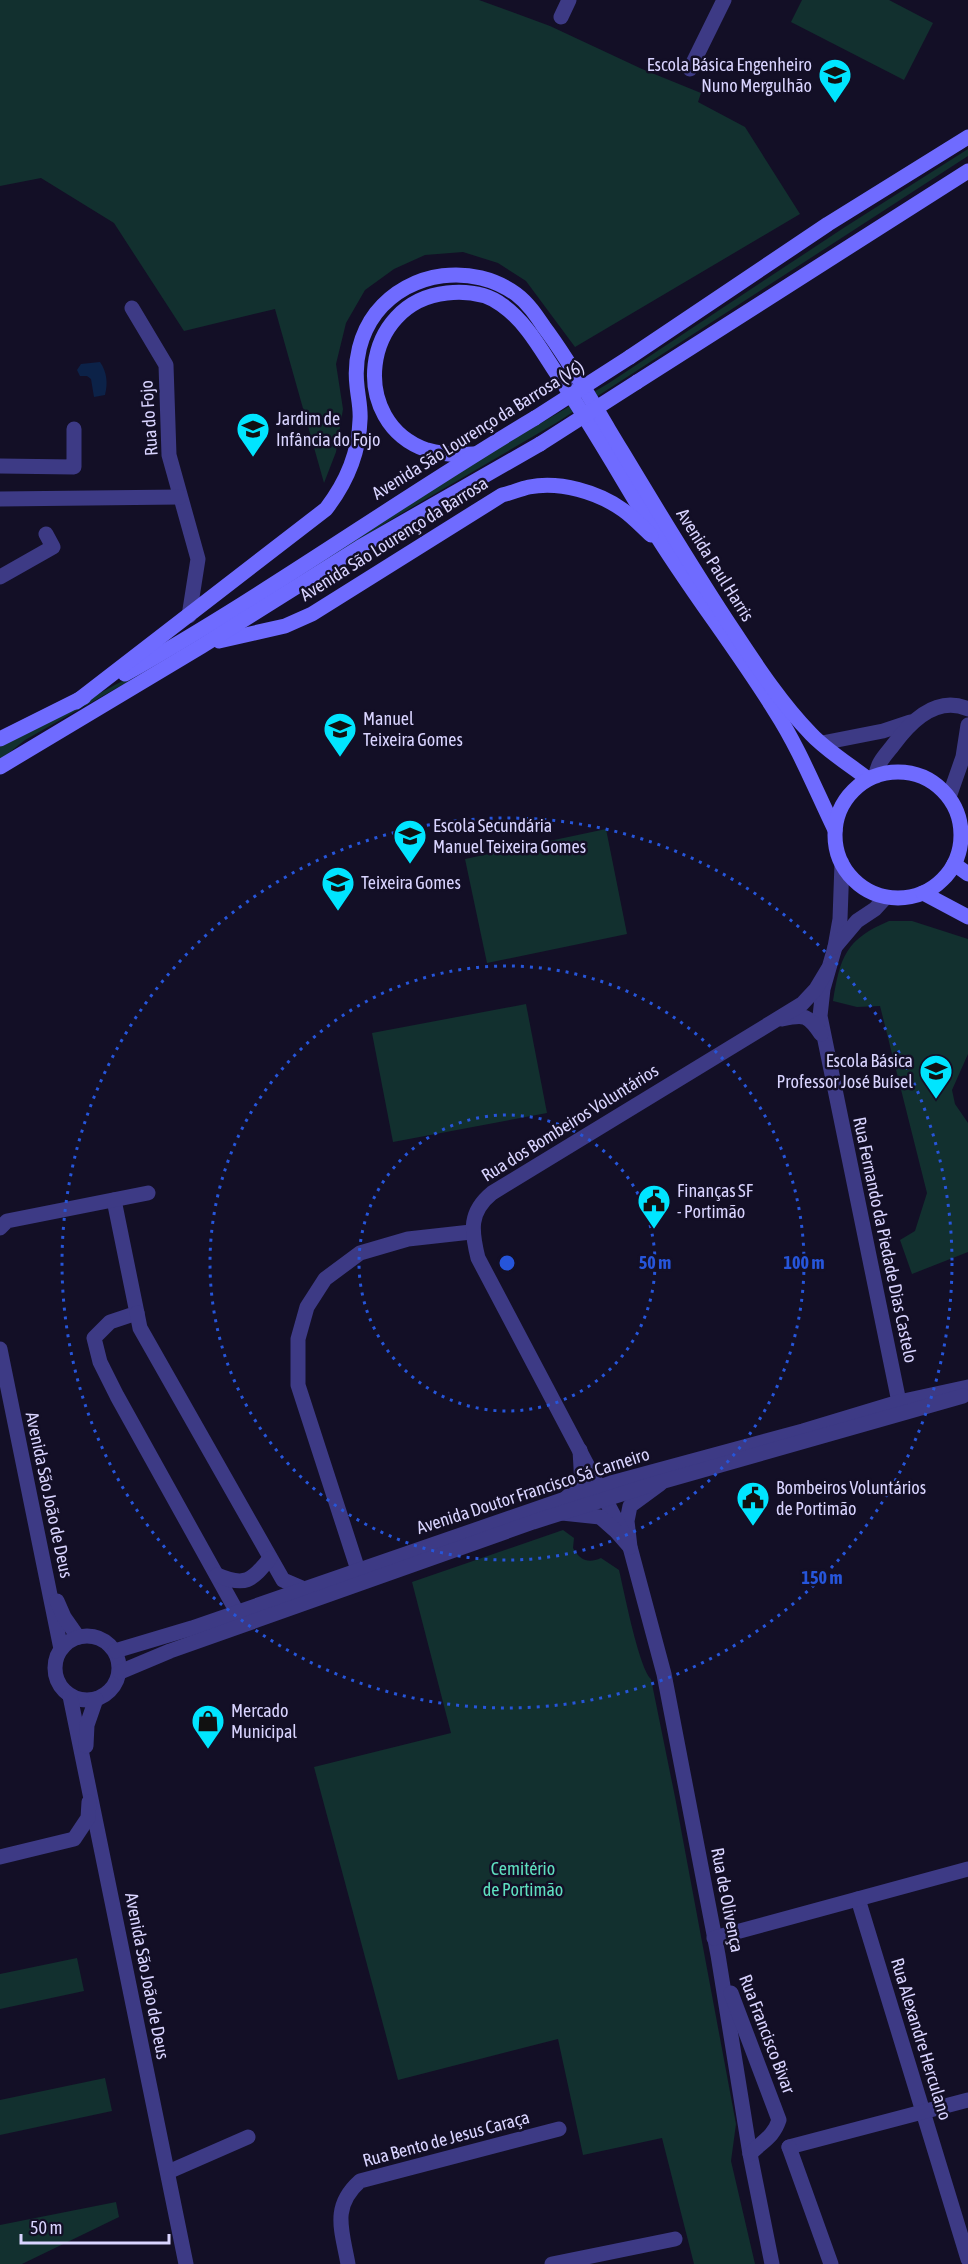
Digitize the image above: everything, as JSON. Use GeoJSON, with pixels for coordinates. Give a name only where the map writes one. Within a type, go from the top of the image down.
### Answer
{"type":"FeatureCollection","features":[{"type":"Feature","properties":{"kind":"main road","name":"Avenida São Lourenço da Barrosa (V6)"},"geometry":{"type":"LineString","coordinates":[[0,739],[76,702],[183,641],[474,454],[535,418],[828,224],[968,137]]}},
{"type":"Feature","properties":{"kind":"main road"},"geometry":{"type":"LineString","coordinates":[[0,766],[202,646],[360,547],[540,444],[968,171]]}},
{"type":"Feature","properties":{"kind":"main road","name":"Avenida Paul Harris"},"geometry":{"type":"LineString","coordinates":[[76,702],[326,509],[338,493],[357,447],[360,419],[356,376],[358,352],[376,314],[404,289],[418,281],[451,274],[467,274],[486,278],[503,286],[523,301],[559,347],[716,604],[764,676],[812,736],[872,778]]}},
{"type":"Feature","properties":{"kind":"main road"},"geometry":{"type":"LineString","coordinates":[[474,454],[447,455],[426,450],[406,439],[391,423],[381,407],[375,384],[375,354],[388,326],[404,310],[420,299],[461,292],[483,295],[502,304],[523,323],[569,391],[663,546]]}},
{"type":"Feature","properties":{"kind":"main road","name":"Avenida São Lourenço da Barrosa"},"geometry":{"type":"LineString","coordinates":[[202,646],[285,626],[312,614],[502,495],[529,487],[551,486],[582,491],[602,498],[624,511],[663,546]]}},
{"type":"Feature","properties":{"kind":"main road","name":"Avenida Paul Harris"},"geometry":{"type":"LineString","coordinates":[[663,546],[776,712],[835,830]]}},
{"type":"Feature","properties":{"kind":"main road"},"geometry":{"type":"LineString","coordinates":[[900,772],[914,774],[939,787],[949,797],[958,816],[961,837],[954,864],[936,886],[923,893],[905,898],[886,897],[865,889],[848,873],[842,863],[835,830],[839,814],[847,799],[858,786],[872,778],[900,772]]}},
{"type":"Feature","properties":{"kind":"main road"},"geometry":{"type":"LineString","coordinates":[[954,864],[968,874]]}},
{"type":"Feature","properties":{"kind":"main road"},"geometry":{"type":"LineString","coordinates":[[923,893],[968,917]]}},
{"type":"Feature","properties":{"kind":"street"},"geometry":{"type":"LineString","coordinates":[[561,17],[569,0]]}},
{"type":"Feature","properties":{"kind":"street"},"geometry":{"type":"LineString","coordinates":[[690,69],[724,0]]}},
{"type":"Feature","properties":{"kind":"street","name":"Rua do Fojo"},"geometry":{"type":"LineString","coordinates":[[132,308],[166,364],[169,455],[198,559],[189,616]]}},
{"type":"Feature","properties":{"kind":"street"},"geometry":{"type":"LineString","coordinates":[[0,466],[74,467],[74,429]]}},
{"type":"Feature","properties":{"kind":"street"},"geometry":{"type":"LineString","coordinates":[[0,499],[180,497]]}},
{"type":"Feature","properties":{"kind":"street"},"geometry":{"type":"LineString","coordinates":[[0,577],[53,547],[46,534]]}},
{"type":"Feature","properties":{"kind":"street"},"geometry":{"type":"LineString","coordinates":[[872,778],[882,757],[913,721],[922,714],[947,705],[968,709]]}},
{"type":"Feature","properties":{"kind":"street"},"geometry":{"type":"LineString","coordinates":[[822,743],[883,731],[913,721]]}},
{"type":"Feature","properties":{"kind":"street"},"geometry":{"type":"LineString","coordinates":[[949,797],[965,754],[968,725]]}},
{"type":"Feature","properties":{"kind":"street"},"geometry":{"type":"LineString","coordinates":[[828,969],[835,947],[842,902],[842,863]]}},
{"type":"Feature","properties":{"kind":"street"},"geometry":{"type":"LineString","coordinates":[[835,947],[857,921],[875,909],[886,897]]}},
{"type":"Feature","properties":{"kind":"street","name":"Rua dos Bombeiros Voluntários"},"geometry":{"type":"LineString","coordinates":[[471,1232],[480,1203],[492,1193],[802,1004],[816,989],[828,969]]}},
{"type":"Feature","properties":{"kind":"street","name":"Rua Fernando da Piedade Dias Castelo"},"geometry":{"type":"LineString","coordinates":[[828,969],[820,1016],[823,1037],[898,1409]]}},
{"type":"Feature","properties":{"kind":"street"},"geometry":{"type":"LineString","coordinates":[[771,1022],[801,1015],[812,1020],[823,1037]]}},
{"type":"Feature","properties":{"kind":"street"},"geometry":{"type":"LineString","coordinates":[[0,1228],[7,1221],[148,1193]]}},
{"type":"Feature","properties":{"kind":"street"},"geometry":{"type":"LineString","coordinates":[[114,1200],[140,1328],[283,1580],[304,1589]]}},
{"type":"Feature","properties":{"kind":"street"},"geometry":{"type":"LineString","coordinates":[[358,1570],[298,1385],[298,1339],[307,1307],[325,1279],[360,1253],[408,1239],[471,1232],[478,1258],[493,1288],[630,1547]]}},
{"type":"Feature","properties":{"kind":"street"},"geometry":{"type":"LineString","coordinates":[[137,1313],[110,1322],[94,1338],[100,1362],[237,1612]]}},
{"type":"Feature","properties":{"kind":"street","name":"Avenida São João de Deus"},"geometry":{"type":"LineString","coordinates":[[1,1355],[61,1649]]}},
{"type":"Feature","properties":{"kind":"street","name":"Avenida Doutor Francisco Sá Carneiro"},"geometry":{"type":"LineString","coordinates":[[602,1493],[667,1480],[968,1387]]}},
{"type":"Feature","properties":{"kind":"street","name":"Avenida Doutor Francisco Sá Carneiro"},"geometry":{"type":"LineString","coordinates":[[115,1651],[358,1570],[602,1493],[898,1409],[968,1395]]}},
{"type":"Feature","properties":{"kind":"street"},"geometry":{"type":"LineString","coordinates":[[579,1447],[582,1485],[562,1506],[600,1517],[630,1547]]}},
{"type":"Feature","properties":{"kind":"street"},"geometry":{"type":"LineString","coordinates":[[630,1547],[627,1521],[630,1506],[667,1480]]}},
{"type":"Feature","properties":{"kind":"street","name":"Avenida Doutor Francisco Sá Carneiro"},"geometry":{"type":"LineString","coordinates":[[120,1672],[170,1651],[562,1506]]}},
{"type":"Feature","properties":{"kind":"street","name":"Rua de Olivença"},"geometry":{"type":"LineString","coordinates":[[630,1547],[664,1674],[719,1962],[750,2154],[772,2264]]}},
{"type":"Feature","properties":{"kind":"street"},"geometry":{"type":"LineString","coordinates":[[217,1575],[232,1582],[245,1581],[255,1576],[270,1558]]}},
{"type":"Feature","properties":{"kind":"street"},"geometry":{"type":"LineString","coordinates":[[46,1576],[64,1617],[78,1637]]}},
{"type":"Feature","properties":{"kind":"street"},"geometry":{"type":"LineString","coordinates":[[78,1637],[99,1638],[115,1651],[120,1672],[111,1691],[96,1699],[81,1700],[70,1696],[57,1680],[56,1659],[68,1641],[78,1637]]}},
{"type":"Feature","properties":{"kind":"street","name":"Avenida São João de Deus"},"geometry":{"type":"LineString","coordinates":[[70,1696],[186,2264]]}},
{"type":"Feature","properties":{"kind":"street"},"geometry":{"type":"LineString","coordinates":[[86,1770],[87,1725],[96,1699]]}},
{"type":"Feature","properties":{"kind":"street"},"geometry":{"type":"LineString","coordinates":[[74,1839],[88,1818],[89,1790]]}},
{"type":"Feature","properties":{"kind":"street"},"geometry":{"type":"LineString","coordinates":[[0,1857],[74,1839],[93,1845],[105,1865]]}},
{"type":"Feature","properties":{"kind":"street"},"geometry":{"type":"LineString","coordinates":[[714,1938],[968,1869]]}},
{"type":"Feature","properties":{"kind":"street","name":"Rua Alexandre Herculano"},"geometry":{"type":"LineString","coordinates":[[858,1899],[968,2259]]}},
{"type":"Feature","properties":{"kind":"street","name":"Rua Francisco Bivar"},"geometry":{"type":"LineString","coordinates":[[719,1962],[779,2120],[772,2136]]}},
{"type":"Feature","properties":{"kind":"street"},"geometry":{"type":"LineString","coordinates":[[789,2147],[968,2100]]}},
{"type":"Feature","properties":{"kind":"street"},"geometry":{"type":"LineString","coordinates":[[746,2127],[772,2136],[789,2147],[831,2264]]}},
{"type":"Feature","properties":{"kind":"street","name":"Rua Bento de Jesus Caraça"},"geometry":{"type":"LineString","coordinates":[[348,2264],[339,2217],[349,2191],[360,2181],[559,2129]]}},
{"type":"Feature","properties":{"kind":"street"},"geometry":{"type":"LineString","coordinates":[[750,2154],[772,2136]]}},
{"type":"Feature","properties":{"kind":"street"},"geometry":{"type":"LineString","coordinates":[[168,2172],[248,2137]]}},
{"type":"Feature","properties":{"kind":"street"},"geometry":{"type":"LineString","coordinates":[[552,2264],[675,2240]]}},
{"type":"Feature","properties":{"kind":"green space"},"geometry":{"type":"Polygon","coordinates":[[[0,0],[479,0],[550,26],[642,69],[701,93],[698,102],[745,127],[800,214],[575,347],[526,281],[498,263],[463,252],[425,255],[394,269],[365,290],[346,323],[336,364],[343,409],[336,452],[324,483],[275,309],[184,331],[114,223],[41,178],[0,186],[0,0]]]}},
{"type":"Feature","properties":{"kind":"green space"},"geometry":{"type":"Polygon","coordinates":[[[802,0],[889,0],[933,23],[904,80],[791,22],[802,0]]]}},
{"type":"Feature","properties":{"kind":"green space"},"geometry":{"type":"Polygon","coordinates":[[[968,149],[968,156],[556,423],[402,513],[122,685],[25,740],[0,760],[0,747],[126,679],[480,459],[609,383],[845,227],[968,149]]]}},
{"type":"Feature","properties":{"kind":"green space"},"geometry":{"type":"Polygon","coordinates":[[[606,829],[627,934],[487,963],[465,859],[606,829]]]}},
{"type":"Feature","properties":{"kind":"green space","name":"Escola Básica Professor José Buísel"},"geometry":{"type":"Polygon","coordinates":[[[889,921],[912,921],[968,939],[968,1054],[952,1090],[955,1104],[968,1123],[968,1252],[912,1274],[900,1240],[915,1231],[927,1193],[880,1006],[857,1007],[833,1001],[842,961],[848,951],[863,935],[889,921]]]}},
{"type":"Feature","properties":{"kind":"green space"},"geometry":{"type":"Polygon","coordinates":[[[526,1004],[547,1113],[393,1142],[372,1033],[526,1004]]]}},
{"type":"Feature","properties":{"kind":"green space","name":"Cemitério de Portimão"},"geometry":{"type":"Polygon","coordinates":[[[563,1530],[574,1538],[573,1548],[582,1558],[592,1561],[601,1558],[619,1570],[637,1645],[646,1672],[651,1679],[736,2124],[731,2161],[755,2264],[694,2264],[662,2138],[583,2155],[558,2039],[398,2080],[314,1767],[451,1733],[412,1582],[563,1530]]]}},
{"type":"Feature","properties":{"kind":"green space"},"geometry":{"type":"Polygon","coordinates":[[[77,1958],[84,1991],[0,2009],[0,1974],[77,1958]]]}},
{"type":"Feature","properties":{"kind":"green space"},"geometry":{"type":"Polygon","coordinates":[[[105,2078],[112,2111],[0,2135],[0,2100],[105,2078]]]}},
{"type":"Feature","properties":{"kind":"green space"},"geometry":{"type":"Polygon","coordinates":[[[116,2202],[119,2217],[22,2264],[0,2264],[0,2225],[116,2202]]]}},
{"type":"Feature","properties":{"kind":"water"},"geometry":{"type":"Polygon","coordinates":[[[100,362],[107,382],[106,391],[105,395],[94,397],[91,379],[87,376],[80,376],[77,370],[81,364],[100,362]]]}},
{"type":"Feature","properties":{"kind":"place","name":"Escola Básica Engenheiro Nuno Mergulhão"},"geometry":{"type":"Point","coordinates":[835,104]}},
{"type":"Feature","properties":{"kind":"place","name":"Jardim de Infância do Fojo"},"geometry":{"type":"Point","coordinates":[253,458]}},
{"type":"Feature","properties":{"kind":"place","name":"Manuel Teixeira Gomes"},"geometry":{"type":"Point","coordinates":[340,758]}},
{"type":"Feature","properties":{"kind":"place","name":"Escola Secundária Manuel Teixeira Gomes"},"geometry":{"type":"Point","coordinates":[410,865]}},
{"type":"Feature","properties":{"kind":"place","name":"Teixeira Gomes"},"geometry":{"type":"Point","coordinates":[338,912]}},
{"type":"Feature","properties":{"kind":"place","name":"Escola Básica Professor José Buísel"},"geometry":{"type":"Point","coordinates":[936,1100]}},
{"type":"Feature","properties":{"kind":"place","name":"Finanças SF - Portimão"},"geometry":{"type":"Point","coordinates":[654,1230]}},
{"type":"Feature","properties":{"kind":"place","name":"Bombeiros Voluntários de Portimão"},"geometry":{"type":"Point","coordinates":[753,1527]}},
{"type":"Feature","properties":{"kind":"place","name":"Mercado Municipal"},"geometry":{"type":"Point","coordinates":[208,1750]}}]}
